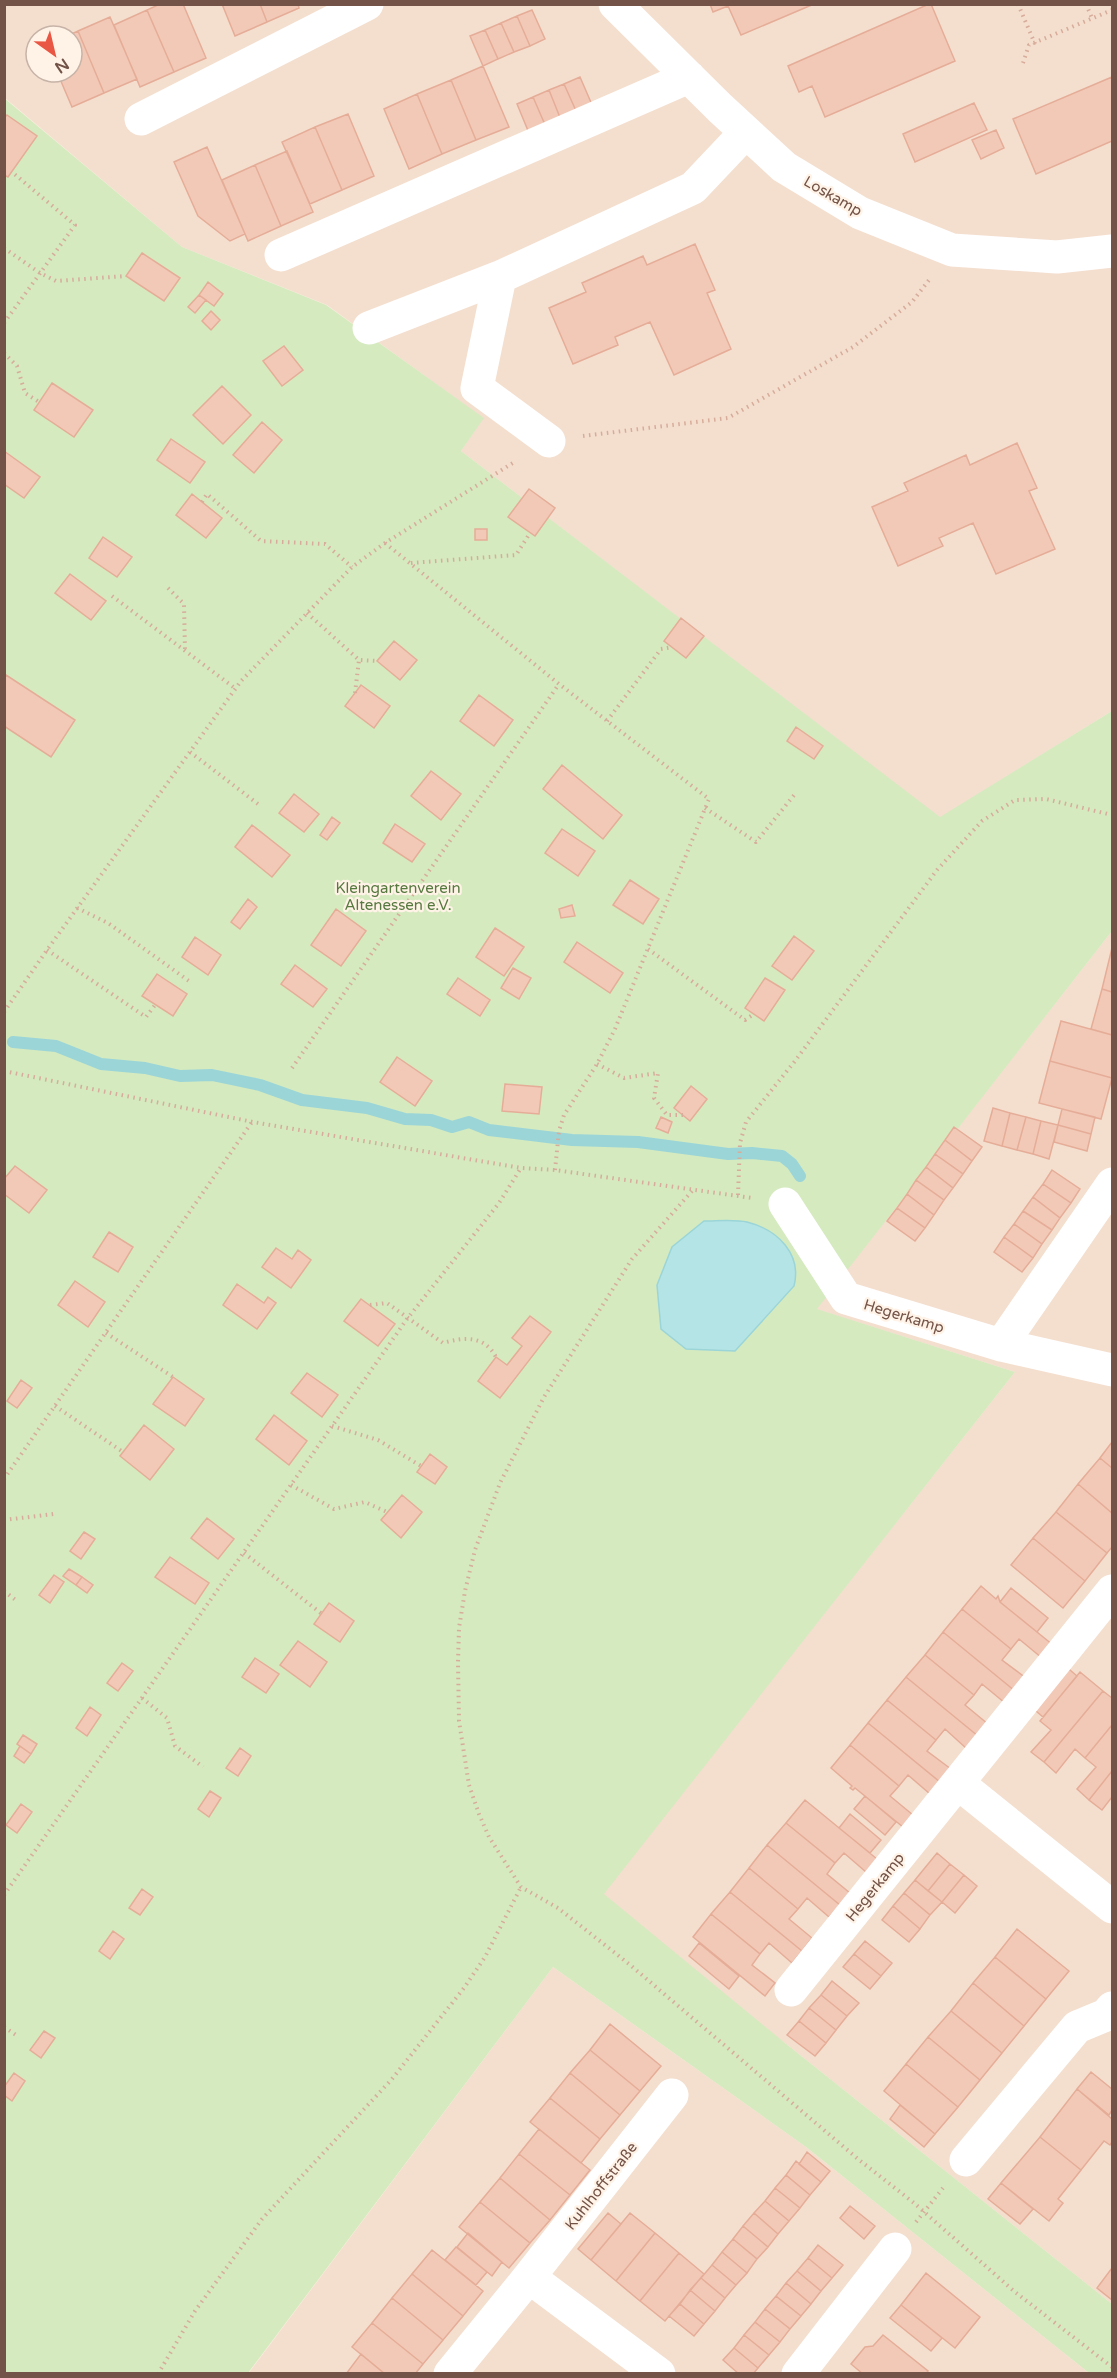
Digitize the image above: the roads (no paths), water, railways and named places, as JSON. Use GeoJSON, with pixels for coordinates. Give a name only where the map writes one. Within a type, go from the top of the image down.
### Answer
{"type":"FeatureCollection","features":[{"type":"Feature","properties":{"kind":"street"},"geometry":{"type":"LineString","coordinates":[[141,119],[367,4]]}},
{"type":"Feature","properties":{"kind":"street","name":"Loskamp"},"geometry":{"type":"LineString","coordinates":[[615,4],[784,167],[860,213],[952,250],[1057,257],[1113,251]]}},
{"type":"Feature","properties":{"kind":"street"},"geometry":{"type":"LineString","coordinates":[[281,255],[689,77]]}},
{"type":"Feature","properties":{"kind":"street"},"geometry":{"type":"LineString","coordinates":[[369,327],[500,277],[693,188],[746,132]]}},
{"type":"Feature","properties":{"kind":"street"},"geometry":{"type":"LineString","coordinates":[[500,277],[477,388],[549,441]]}},
{"type":"Feature","properties":{"kind":"street"},"geometry":{"type":"LineString","coordinates":[[1001,1345],[1113,1184]]}},
{"type":"Feature","properties":{"kind":"street","name":"Hegerkamp"},"geometry":{"type":"LineString","coordinates":[[785,1204],[846,1298],[1001,1345],[1113,1370]]}},
{"type":"Feature","properties":{"kind":"street","name":"Hegerkamp"},"geometry":{"type":"LineString","coordinates":[[791,1990],[1113,1591]]}},
{"type":"Feature","properties":{"kind":"street"},"geometry":{"type":"LineString","coordinates":[[959,1784],[1113,1907]]}},
{"type":"Feature","properties":{"kind":"street"},"geometry":{"type":"LineString","coordinates":[[966,2160],[1077,2027],[1106,2015],[1113,2008]]}},
{"type":"Feature","properties":{"kind":"street","name":"Kuhlhoffstraße"},"geometry":{"type":"LineString","coordinates":[[450,2373],[530,2277],[672,2095]]}},
{"type":"Feature","properties":{"kind":"street"},"geometry":{"type":"LineString","coordinates":[[798,2373],[895,2249]]}},
{"type":"Feature","properties":{"kind":"street"},"geometry":{"type":"LineString","coordinates":[[530,2277],[659,2373]]}},
{"type":"Feature","properties":{"kind":"water"},"geometry":{"type":"Polygon","coordinates":[[[704,1221],[747,1222],[769,1231],[785,1245],[794,1264],[796,1274],[794,1286],[735,1351],[686,1349],[661,1329],[657,1285],[672,1247],[704,1221]]]}},
{"type":"Feature","properties":{"kind":"waterway"},"geometry":{"type":"LineString","coordinates":[[13,1042],[56,1046],[101,1064],[145,1068],[180,1076],[212,1075],[260,1085],[302,1100],[367,1108],[405,1119],[431,1120],[452,1127],[469,1122],[489,1130],[572,1140],[638,1142],[728,1154],[752,1153],[782,1156],[792,1164],[800,1176]]}},
{"type":"Feature","properties":{"kind":"park label","name":"Kleingartenverein Altenessen e.V."},"geometry":{"type":"Point","coordinates":[398,896]}}]}
